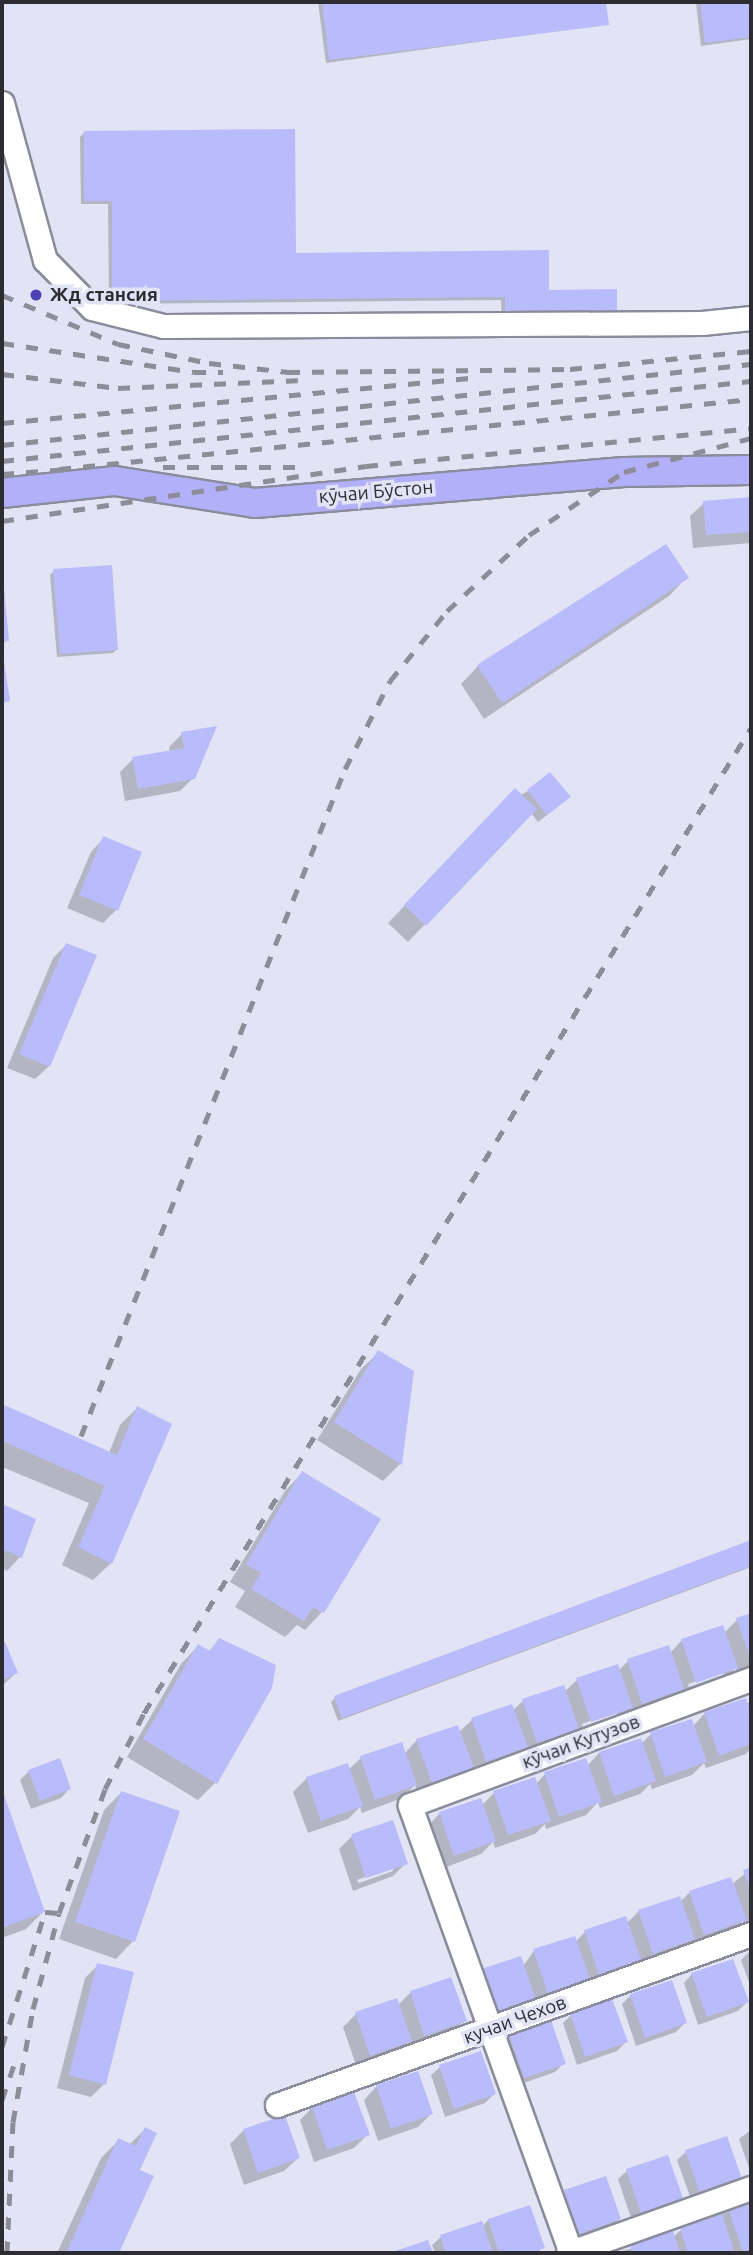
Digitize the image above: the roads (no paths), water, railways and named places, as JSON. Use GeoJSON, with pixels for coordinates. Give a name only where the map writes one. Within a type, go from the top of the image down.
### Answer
{"type":"FeatureCollection","features":[{"type":"Feature","properties":{"kind":"main road","name":"кӯчаи Бӯстон"},"geometry":{"type":"LineString","coordinates":[[2,493],[115,481],[255,503],[624,472],[751,470]]}},
{"type":"Feature","properties":{"kind":"street"},"geometry":{"type":"LineString","coordinates":[[2,103],[45,260],[92,308],[163,327],[702,323],[751,318]]}},
{"type":"Feature","properties":{"kind":"street","name":"кӯчаи Кутузов"},"geometry":{"type":"LineString","coordinates":[[491,2029],[410,1805],[751,1679]]}},
{"type":"Feature","properties":{"kind":"street","name":"кучаи Чехов"},"geometry":{"type":"LineString","coordinates":[[277,2105],[751,1934]]}},
{"type":"Feature","properties":{"kind":"street"},"geometry":{"type":"LineString","coordinates":[[491,2029],[570,2253],[751,2188]]}},
{"type":"Feature","properties":{"kind":"railway"},"geometry":{"type":"LineString","coordinates":[[2,295],[118,344],[209,363],[288,372],[570,369],[751,351]]}},
{"type":"Feature","properties":{"kind":"railway"},"geometry":{"type":"LineString","coordinates":[[2,343],[194,372],[223,372]]}},
{"type":"Feature","properties":{"kind":"railway"},"geometry":{"type":"LineString","coordinates":[[2,445],[751,364]]}},
{"type":"Feature","properties":{"kind":"railway"},"geometry":{"type":"LineString","coordinates":[[2,374],[118,388],[298,380]]}},
{"type":"Feature","properties":{"kind":"railway"},"geometry":{"type":"LineString","coordinates":[[2,423],[472,378]]}},
{"type":"Feature","properties":{"kind":"railway"},"geometry":{"type":"LineString","coordinates":[[2,461],[751,381]]}},
{"type":"Feature","properties":{"kind":"railway"},"geometry":{"type":"LineString","coordinates":[[59,469],[751,399]]}},
{"type":"Feature","properties":{"kind":"railway"},"geometry":{"type":"LineString","coordinates":[[2,521],[366,466],[751,428]]}},
{"type":"Feature","properties":{"kind":"railway"},"geometry":{"type":"LineString","coordinates":[[81,1436],[345,769],[390,681],[447,611],[529,535],[624,472],[751,438]]}},
{"type":"Feature","properties":{"kind":"railway"},"geometry":{"type":"LineString","coordinates":[[163,467],[300,467]]}},
{"type":"Feature","properties":{"kind":"railway"},"geometry":{"type":"LineString","coordinates":[[2,474],[69,469]]}},
{"type":"Feature","properties":{"kind":"railway"},"geometry":{"type":"LineString","coordinates":[[7,2253],[13,2122],[33,2009],[59,1913],[105,1789],[144,1713],[751,728]]}},
{"type":"Feature","properties":{"kind":"railway"},"geometry":{"type":"LineString","coordinates":[[2,2047],[45,1912],[59,1913]]}},
{"type":"Feature","properties":{"kind":"railway"},"geometry":{"type":"LineString","coordinates":[[2,2100],[17,2056]]}},
{"type":"Feature","properties":{"kind":"place","name":"Жд стансия"},"geometry":{"type":"Point","coordinates":[36,295]}}]}
